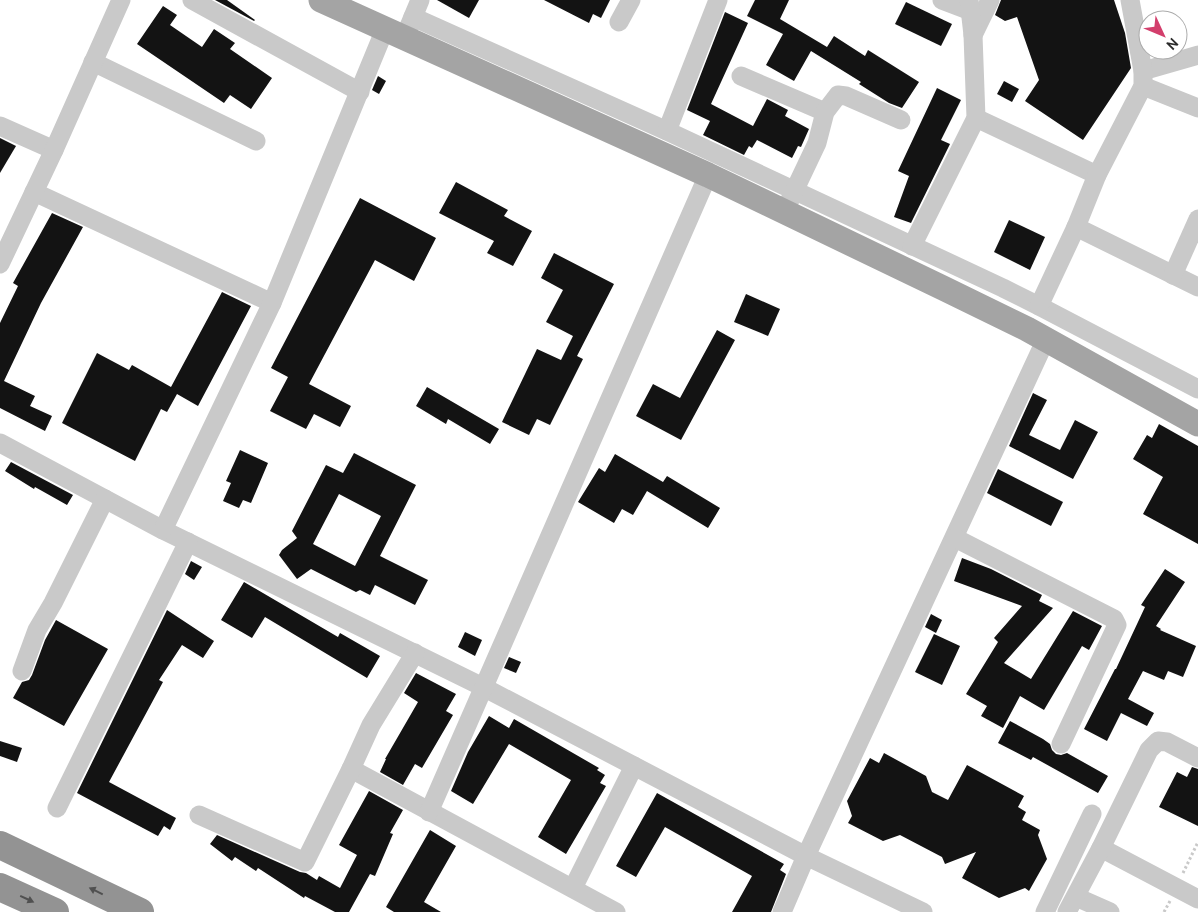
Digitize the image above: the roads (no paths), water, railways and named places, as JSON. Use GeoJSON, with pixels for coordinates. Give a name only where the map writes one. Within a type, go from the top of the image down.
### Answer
{"type":"FeatureCollection","features":[{"type":"Feature","properties":{"kind":"highway"},"geometry":{"type":"LineString","coordinates":[[0,845],[140,912]]}},
{"type":"Feature","properties":{"kind":"highway"},"geometry":{"type":"LineString","coordinates":[[0,887],[55,912]]}},
{"type":"Feature","properties":{"kind":"main road"},"geometry":{"type":"LineString","coordinates":[[321,0],[405,21],[708,175],[789,201],[1198,424]]}},
{"type":"Feature","properties":{"kind":"street"},"geometry":{"type":"LineString","coordinates":[[0,264],[54,150],[121,0]]}},
{"type":"Feature","properties":{"kind":"street"},"geometry":{"type":"LineString","coordinates":[[192,0],[360,92]]}},
{"type":"Feature","properties":{"kind":"street"},"geometry":{"type":"LineString","coordinates":[[619,22],[631,0]]}},
{"type":"Feature","properties":{"kind":"street"},"geometry":{"type":"LineString","coordinates":[[666,131],[718,0]]}},
{"type":"Feature","properties":{"kind":"street"},"geometry":{"type":"LineString","coordinates":[[912,246],[976,118],[970,6],[942,0]]}},
{"type":"Feature","properties":{"kind":"street"},"geometry":{"type":"LineString","coordinates":[[973,35],[990,0]]}},
{"type":"Feature","properties":{"kind":"street"},"geometry":{"type":"LineString","coordinates":[[1039,306],[1076,227],[1097,175],[1143,78],[1130,0]]}},
{"type":"Feature","properties":{"kind":"street"},"geometry":{"type":"LineString","coordinates":[[163,530],[272,303],[360,92],[405,21],[666,131],[789,201],[912,246],[1039,306],[1198,389]]}},
{"type":"Feature","properties":{"kind":"street"},"geometry":{"type":"LineString","coordinates":[[1143,78],[1198,55]]}},
{"type":"Feature","properties":{"kind":"street"},"geometry":{"type":"LineString","coordinates":[[93,62],[256,141]]}},
{"type":"Feature","properties":{"kind":"street"},"geometry":{"type":"LineString","coordinates":[[741,76],[825,112]]}},
{"type":"Feature","properties":{"kind":"street"},"geometry":{"type":"LineString","coordinates":[[1143,78],[1198,108]]}},
{"type":"Feature","properties":{"kind":"street"},"geometry":{"type":"LineString","coordinates":[[789,201],[817,143],[825,112],[838,96],[846,96],[901,120]]}},
{"type":"Feature","properties":{"kind":"street"},"geometry":{"type":"LineString","coordinates":[[976,118],[1097,175]]}},
{"type":"Feature","properties":{"kind":"street"},"geometry":{"type":"LineString","coordinates":[[0,126],[54,150]]}},
{"type":"Feature","properties":{"kind":"street"},"geometry":{"type":"LineString","coordinates":[[429,812],[708,175]]}},
{"type":"Feature","properties":{"kind":"street"},"geometry":{"type":"LineString","coordinates":[[34,192],[272,303]]}},
{"type":"Feature","properties":{"kind":"street"},"geometry":{"type":"LineString","coordinates":[[1173,275],[1198,219]]}},
{"type":"Feature","properties":{"kind":"street"},"geometry":{"type":"LineString","coordinates":[[1076,227],[1198,287]]}},
{"type":"Feature","properties":{"kind":"street"},"geometry":{"type":"LineString","coordinates":[[782,912],[806,856],[1046,340]]}},
{"type":"Feature","properties":{"kind":"street"},"geometry":{"type":"LineString","coordinates":[[0,443],[163,530],[483,687],[806,856],[923,912]]}},
{"type":"Feature","properties":{"kind":"street"},"geometry":{"type":"LineString","coordinates":[[22,670],[37,630],[54,603],[105,499]]}},
{"type":"Feature","properties":{"kind":"street"},"geometry":{"type":"LineString","coordinates":[[955,538],[1114,619],[1117,625],[1061,744]]}},
{"type":"Feature","properties":{"kind":"street"},"geometry":{"type":"LineString","coordinates":[[58,808],[188,542]]}},
{"type":"Feature","properties":{"kind":"street"},"geometry":{"type":"LineString","coordinates":[[200,816],[305,862],[371,725],[415,653]]}},
{"type":"Feature","properties":{"kind":"street"},"geometry":{"type":"LineString","coordinates":[[1110,912],[1071,904],[1149,750],[1158,741],[1167,742],[1198,758]]}},
{"type":"Feature","properties":{"kind":"street"},"geometry":{"type":"LineString","coordinates":[[573,888],[634,766]]}},
{"type":"Feature","properties":{"kind":"street"},"geometry":{"type":"LineString","coordinates":[[351,769],[616,912]]}},
{"type":"Feature","properties":{"kind":"street"},"geometry":{"type":"LineString","coordinates":[[1046,912],[1092,814]]}},
{"type":"Feature","properties":{"kind":"street"},"geometry":{"type":"LineString","coordinates":[[1101,848],[1198,899]]}}]}
